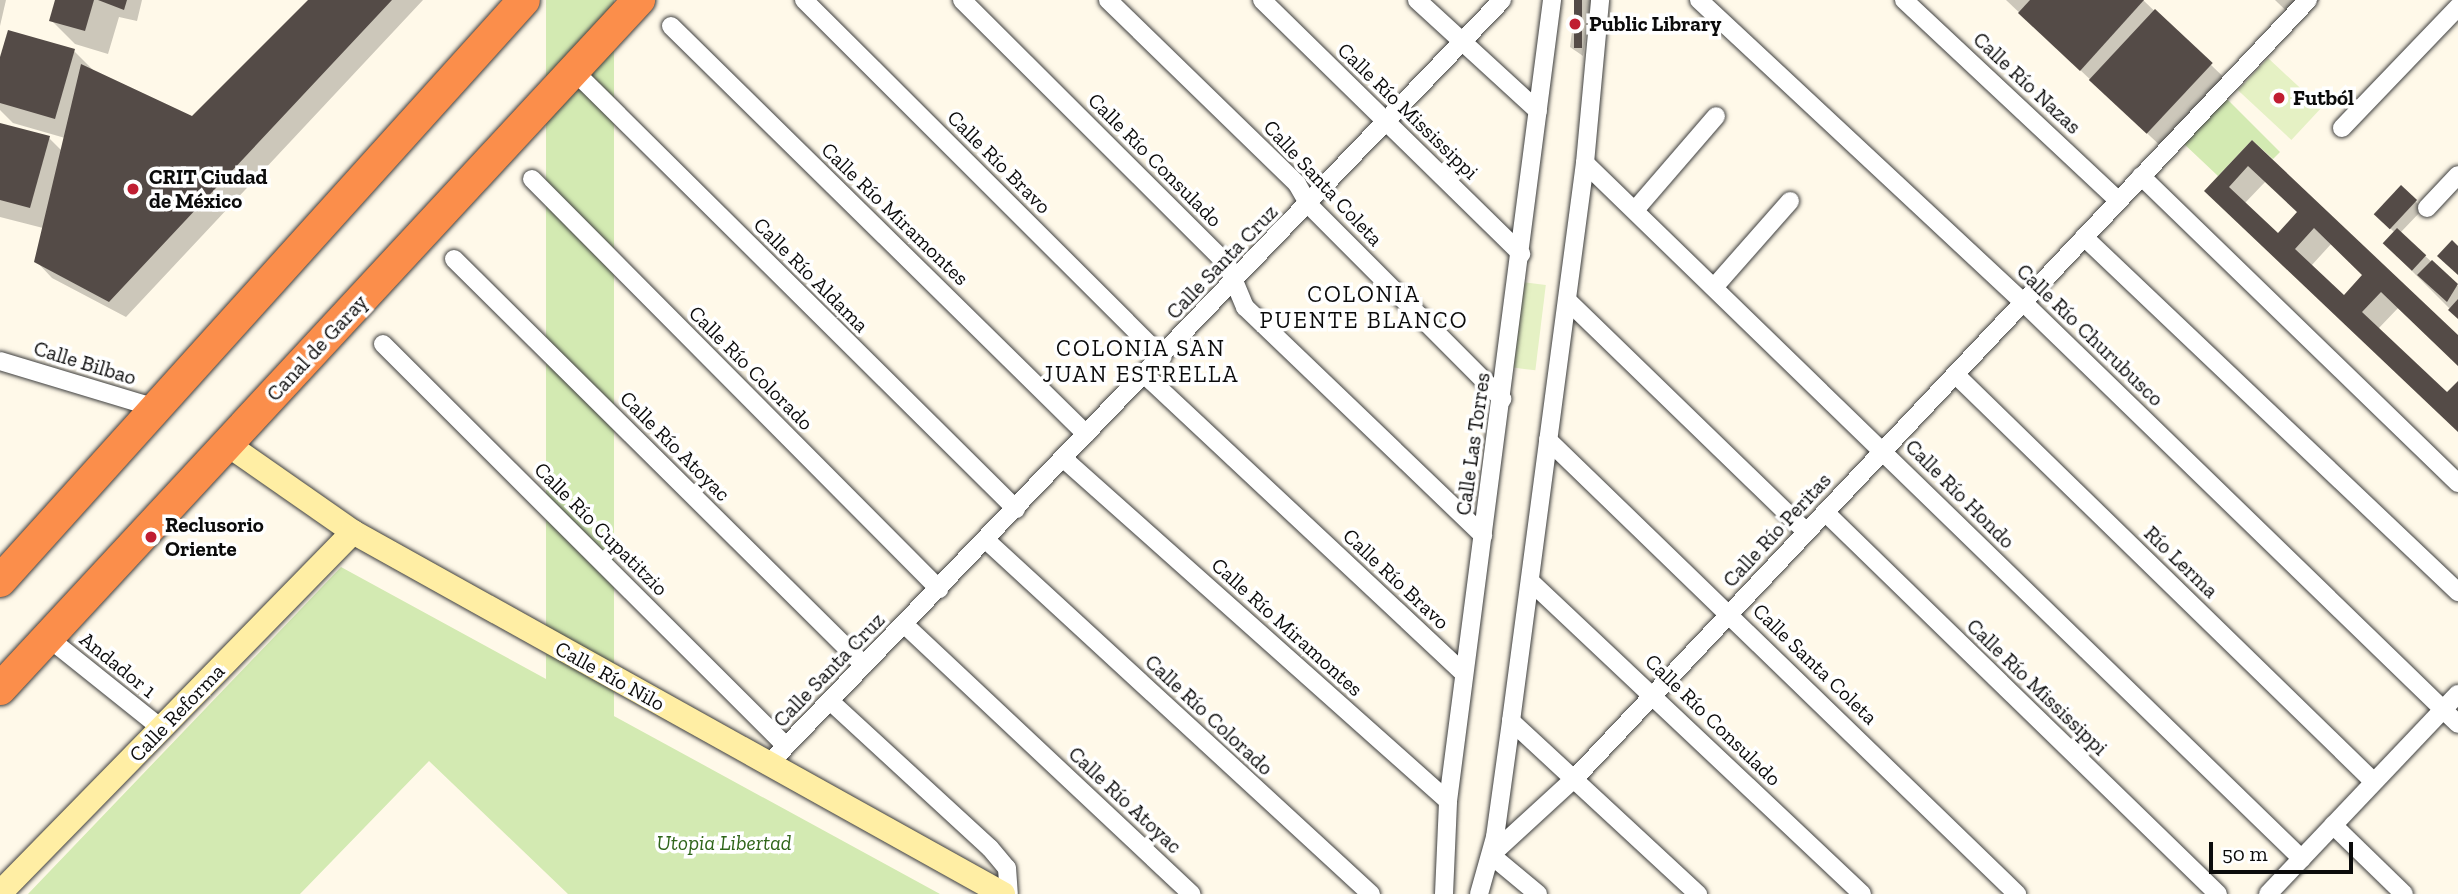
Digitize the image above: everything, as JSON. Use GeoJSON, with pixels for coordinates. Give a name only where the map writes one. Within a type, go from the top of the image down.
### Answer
{"type":"FeatureCollection","features":[{"type":"Feature","properties":{"kind":"highway"},"geometry":{"type":"LineString","coordinates":[[0,581],[524,0]]}},
{"type":"Feature","properties":{"kind":"highway","name":"Canal de Garay"},"geometry":{"type":"LineString","coordinates":[[0,689],[637,4]]}},
{"type":"Feature","properties":{"kind":"street","name":"Calle Río Bravo"},"geometry":{"type":"LineString","coordinates":[[804,0],[1162,357]]}},
{"type":"Feature","properties":{"kind":"street","name":"Calle Río Consulado"},"geometry":{"type":"LineString","coordinates":[[962,0],[1227,264],[1233,285],[1245,307],[1483,535]]}},
{"type":"Feature","properties":{"kind":"street","name":"Calle Santa Coleta"},"geometry":{"type":"LineString","coordinates":[[1108,0],[1297,184],[1309,205],[1502,399]]}},
{"type":"Feature","properties":{"kind":"street","name":"Calle Río Mississippi"},"geometry":{"type":"LineString","coordinates":[[1262,0],[1521,254]]}},
{"type":"Feature","properties":{"kind":"street"},"geometry":{"type":"LineString","coordinates":[[1417,0],[1462,45],[1538,111]]}},
{"type":"Feature","properties":{"kind":"street","name":"Calle Santa Cruz"},"geometry":{"type":"LineString","coordinates":[[768,765],[1086,433],[1233,285],[1502,0]]}},
{"type":"Feature","properties":{"kind":"street","name":"Calle Las Torres"},"geometry":{"type":"LineString","coordinates":[[1444,894],[1448,801],[1552,0]]}},
{"type":"Feature","properties":{"kind":"street"},"geometry":{"type":"LineString","coordinates":[[1479,894],[1491,855],[1568,301],[1585,163],[1600,0]]}},
{"type":"Feature","properties":{"kind":"street","name":"Calle Río Churubusco"},"geometry":{"type":"LineString","coordinates":[[1699,0],[2022,301],[2458,724]]}},
{"type":"Feature","properties":{"kind":"street","name":"Calle Río Nazas"},"geometry":{"type":"LineString","coordinates":[[1904,0],[2118,200]]}},
{"type":"Feature","properties":{"kind":"street","name":"Calle Río Peritas"},"geometry":{"type":"LineString","coordinates":[[1491,855],[1575,778],[2308,0]]}},
{"type":"Feature","properties":{"kind":"street"},"geometry":{"type":"LineString","coordinates":[[2342,128],[2458,7]]}},
{"type":"Feature","properties":{"kind":"street","name":"Calle Río Miramontes"},"geometry":{"type":"LineString","coordinates":[[671,26],[1086,433]]}},
{"type":"Feature","properties":{"kind":"street","name":"Calle Río Aldama"},"geometry":{"type":"LineString","coordinates":[[575,72],[1016,509]]}},
{"type":"Feature","properties":{"kind":"street"},"geometry":{"type":"LineString","coordinates":[[1635,210],[1716,117]]}},
{"type":"Feature","properties":{"kind":"street","name":"Calle Río Hondo"},"geometry":{"type":"LineString","coordinates":[[1585,163],[1716,285],[2302,859]]}},
{"type":"Feature","properties":{"kind":"street"},"geometry":{"type":"LineString","coordinates":[[2427,208],[2458,175]]}},
{"type":"Feature","properties":{"kind":"street"},"geometry":{"type":"LineString","coordinates":[[2141,176],[2458,483]]}},
{"type":"Feature","properties":{"kind":"street","name":"Calle Río Colorado"},"geometry":{"type":"LineString","coordinates":[[532,179],[939,589]]}},
{"type":"Feature","properties":{"kind":"street"},"geometry":{"type":"LineString","coordinates":[[1716,285],[1790,201]]}},
{"type":"Feature","properties":{"kind":"street"},"geometry":{"type":"LineString","coordinates":[[2084,237],[2458,592]]}},
{"type":"Feature","properties":{"kind":"street","name":"Calle Río Atoyac"},"geometry":{"type":"LineString","coordinates":[[454,260],[863,665]]}},
{"type":"Feature","properties":{"kind":"street"},"geometry":{"type":"LineString","coordinates":[[1568,301],[1806,532]]}},
{"type":"Feature","properties":{"kind":"street","name":"Calle Río Cupatitzio"},"geometry":{"type":"LineString","coordinates":[[383,344],[786,746]]}},
{"type":"Feature","properties":{"kind":"street","name":"Calle Bilbao"},"geometry":{"type":"LineString","coordinates":[[0,361],[156,408]]}},
{"type":"Feature","properties":{"kind":"street","name":"Calle Río Bravo"},"geometry":{"type":"LineString","coordinates":[[1144,375],[1464,673]]}},
{"type":"Feature","properties":{"kind":"street","name":"Río Lerma"},"geometry":{"type":"LineString","coordinates":[[1956,375],[2374,782]]}},
{"type":"Feature","properties":{"kind":"street","name":"Calle Santa Coleta"},"geometry":{"type":"LineString","coordinates":[[1548,440],[1730,613],[2017,894]]}},
{"type":"Feature","properties":{"kind":"street","name":"Calle Río Nilo"},"geometry":{"type":"LineString","coordinates":[[227,444],[353,532],[1003,894]]}},
{"type":"Feature","properties":{"kind":"street","name":"Calle Río Miramontes"},"geometry":{"type":"LineString","coordinates":[[1064,458],[1448,801]]}},
{"type":"Feature","properties":{"kind":"street","name":"Calle Río Mississippi"},"geometry":{"type":"LineString","coordinates":[[1825,512],[2218,894]]}},
{"type":"Feature","properties":{"kind":"street","name":"Calle Reforma"},"geometry":{"type":"LineString","coordinates":[[0,893],[353,532]]}},
{"type":"Feature","properties":{"kind":"street","name":"Calle Río Colorado"},"geometry":{"type":"LineString","coordinates":[[986,540],[1371,894]]}},
{"type":"Feature","properties":{"kind":"street","name":"Calle Río Consulado"},"geometry":{"type":"LineString","coordinates":[[1530,581],[1654,695],[1862,894]]}},
{"type":"Feature","properties":{"kind":"street","name":"Calle Río Atoyac"},"geometry":{"type":"LineString","coordinates":[[905,625],[1191,894]]}},
{"type":"Feature","properties":{"kind":"street","name":"Andador 1"},"geometry":{"type":"LineString","coordinates":[[47,636],[162,729]]}},
{"type":"Feature","properties":{"kind":"street"},"geometry":{"type":"LineString","coordinates":[[2268,894],[2458,694]]}},
{"type":"Feature","properties":{"kind":"street"},"geometry":{"type":"LineString","coordinates":[[830,701],[990,848],[1007,868],[1009,894]]}},
{"type":"Feature","properties":{"kind":"street"},"geometry":{"type":"LineString","coordinates":[[1511,721],[1698,894]]}},
{"type":"Feature","properties":{"kind":"street"},"geometry":{"type":"LineString","coordinates":[[2333,825],[2404,894]]}},
{"type":"Feature","properties":{"kind":"street"},"geometry":{"type":"LineString","coordinates":[[1491,855],[1538,894]]}},
{"type":"Feature","properties":{"kind":"green space"},"geometry":{"type":"Polygon","coordinates":[[[546,0],[614,0],[614,809],[546,809],[546,0]]]}},
{"type":"Feature","properties":{"kind":"green space","name":"Futból"},"geometry":{"type":"Polygon","coordinates":[[[2268,58],[2321,108],[2291,140],[2238,90],[2268,58]]]}},
{"type":"Feature","properties":{"kind":"green space"},"geometry":{"type":"Polygon","coordinates":[[[2225,97],[2280,152],[2273,159],[2252,140],[2218,176],[2182,142],[2225,97]]]}},
{"type":"Feature","properties":{"kind":"green space"},"geometry":{"type":"Polygon","coordinates":[[[1522,282],[1546,285],[1535,370],[1512,367],[1522,282]]]}},
{"type":"Feature","properties":{"kind":"green space","name":"Utopia Libertad"},"geometry":{"type":"Polygon","coordinates":[[[341,567],[940,894],[568,894],[429,761],[300,894],[28,894],[341,567]]]}},
{"type":"Feature","properties":{"kind":"building"},"geometry":{"type":"Polygon","coordinates":[[[55,0],[94,0],[85,31],[49,21],[55,0]]]}},
{"type":"Feature","properties":{"kind":"building"},"geometry":{"type":"Polygon","coordinates":[[[98,0],[127,0],[124,10],[98,0]]]}},
{"type":"Feature","properties":{"kind":"building","name":"CRIT Ciudad de México"},"geometry":{"type":"Polygon","coordinates":[[[308,0],[392,0],[109,302],[34,262],[81,64],[192,116],[308,0]]]}},
{"type":"Feature","properties":{"kind":"building"},"geometry":{"type":"Polygon","coordinates":[[[1574,0],[1582,0],[1582,48],[1574,48],[1574,0]]]}},
{"type":"Feature","properties":{"kind":"building"},"geometry":{"type":"Polygon","coordinates":[[[2030,0],[2144,0],[2080,71],[2018,13],[2030,0]]]}},
{"type":"Feature","properties":{"kind":"building"},"geometry":{"type":"Polygon","coordinates":[[[2155,9],[2213,63],[2147,134],[2089,80],[2155,9]]]}},
{"type":"Feature","properties":{"kind":"building"},"geometry":{"type":"Polygon","coordinates":[[[8,30],[75,49],[55,119],[0,103],[0,57],[8,30]]]}},
{"type":"Feature","properties":{"kind":"building"},"geometry":{"type":"Polygon","coordinates":[[[0,123],[50,136],[30,208],[0,200],[0,123]]]}},
{"type":"Feature","properties":{"kind":"building"},"geometry":{"type":"Polygon","coordinates":[[[2252,140],[2458,335],[2458,366],[2381,292],[2362,312],[2447,392],[2458,381],[2458,432],[2204,191],[2252,140]],[[2248,166],[2229,187],[2278,233],[2297,212],[2248,166]],[[2314,228],[2295,249],[2344,295],[2362,275],[2314,228]]]}},
{"type":"Feature","properties":{"kind":"building"},"geometry":{"type":"Polygon","coordinates":[[[2401,185],[2417,200],[2390,229],[2374,214],[2401,185]]]}},
{"type":"Feature","properties":{"kind":"building"},"geometry":{"type":"Polygon","coordinates":[[[2397,228],[2426,255],[2412,271],[2383,243],[2397,228]]]}},
{"type":"Feature","properties":{"kind":"building"},"geometry":{"type":"Polygon","coordinates":[[[2452,240],[2458,246],[2458,275],[2437,256],[2452,240]]]}},
{"type":"Feature","properties":{"kind":"building"},"geometry":{"type":"Polygon","coordinates":[[[2432,260],[2458,284],[2447,302],[2417,275],[2432,260]]]}},
{"type":"Feature","properties":{"kind":"building"},"geometry":{"type":"Polygon","coordinates":[[[2458,299],[2458,319],[2448,310],[2458,299]]]}},
{"type":"Feature","properties":{"kind":"place","name":"Public Library"},"geometry":{"type":"Point","coordinates":[1575,24]}},
{"type":"Feature","properties":{"kind":"place","name":"Futból"},"geometry":{"type":"Point","coordinates":[2279,98]}},
{"type":"Feature","properties":{"kind":"place","name":"CRIT Ciudad de México"},"geometry":{"type":"Point","coordinates":[133,189]}},
{"type":"Feature","properties":{"kind":"place","name":"Reclusorio Oriente"},"geometry":{"type":"Point","coordinates":[151,537]}},
{"type":"Feature","properties":{"kind":"district","name":"COLONIA PUENTE BLANCO"},"geometry":{"type":"Point","coordinates":[1364,307]}},
{"type":"Feature","properties":{"kind":"district","name":"COLONIA SAN JUAN ESTRELLA"},"geometry":{"type":"Point","coordinates":[1141,361]}}]}
